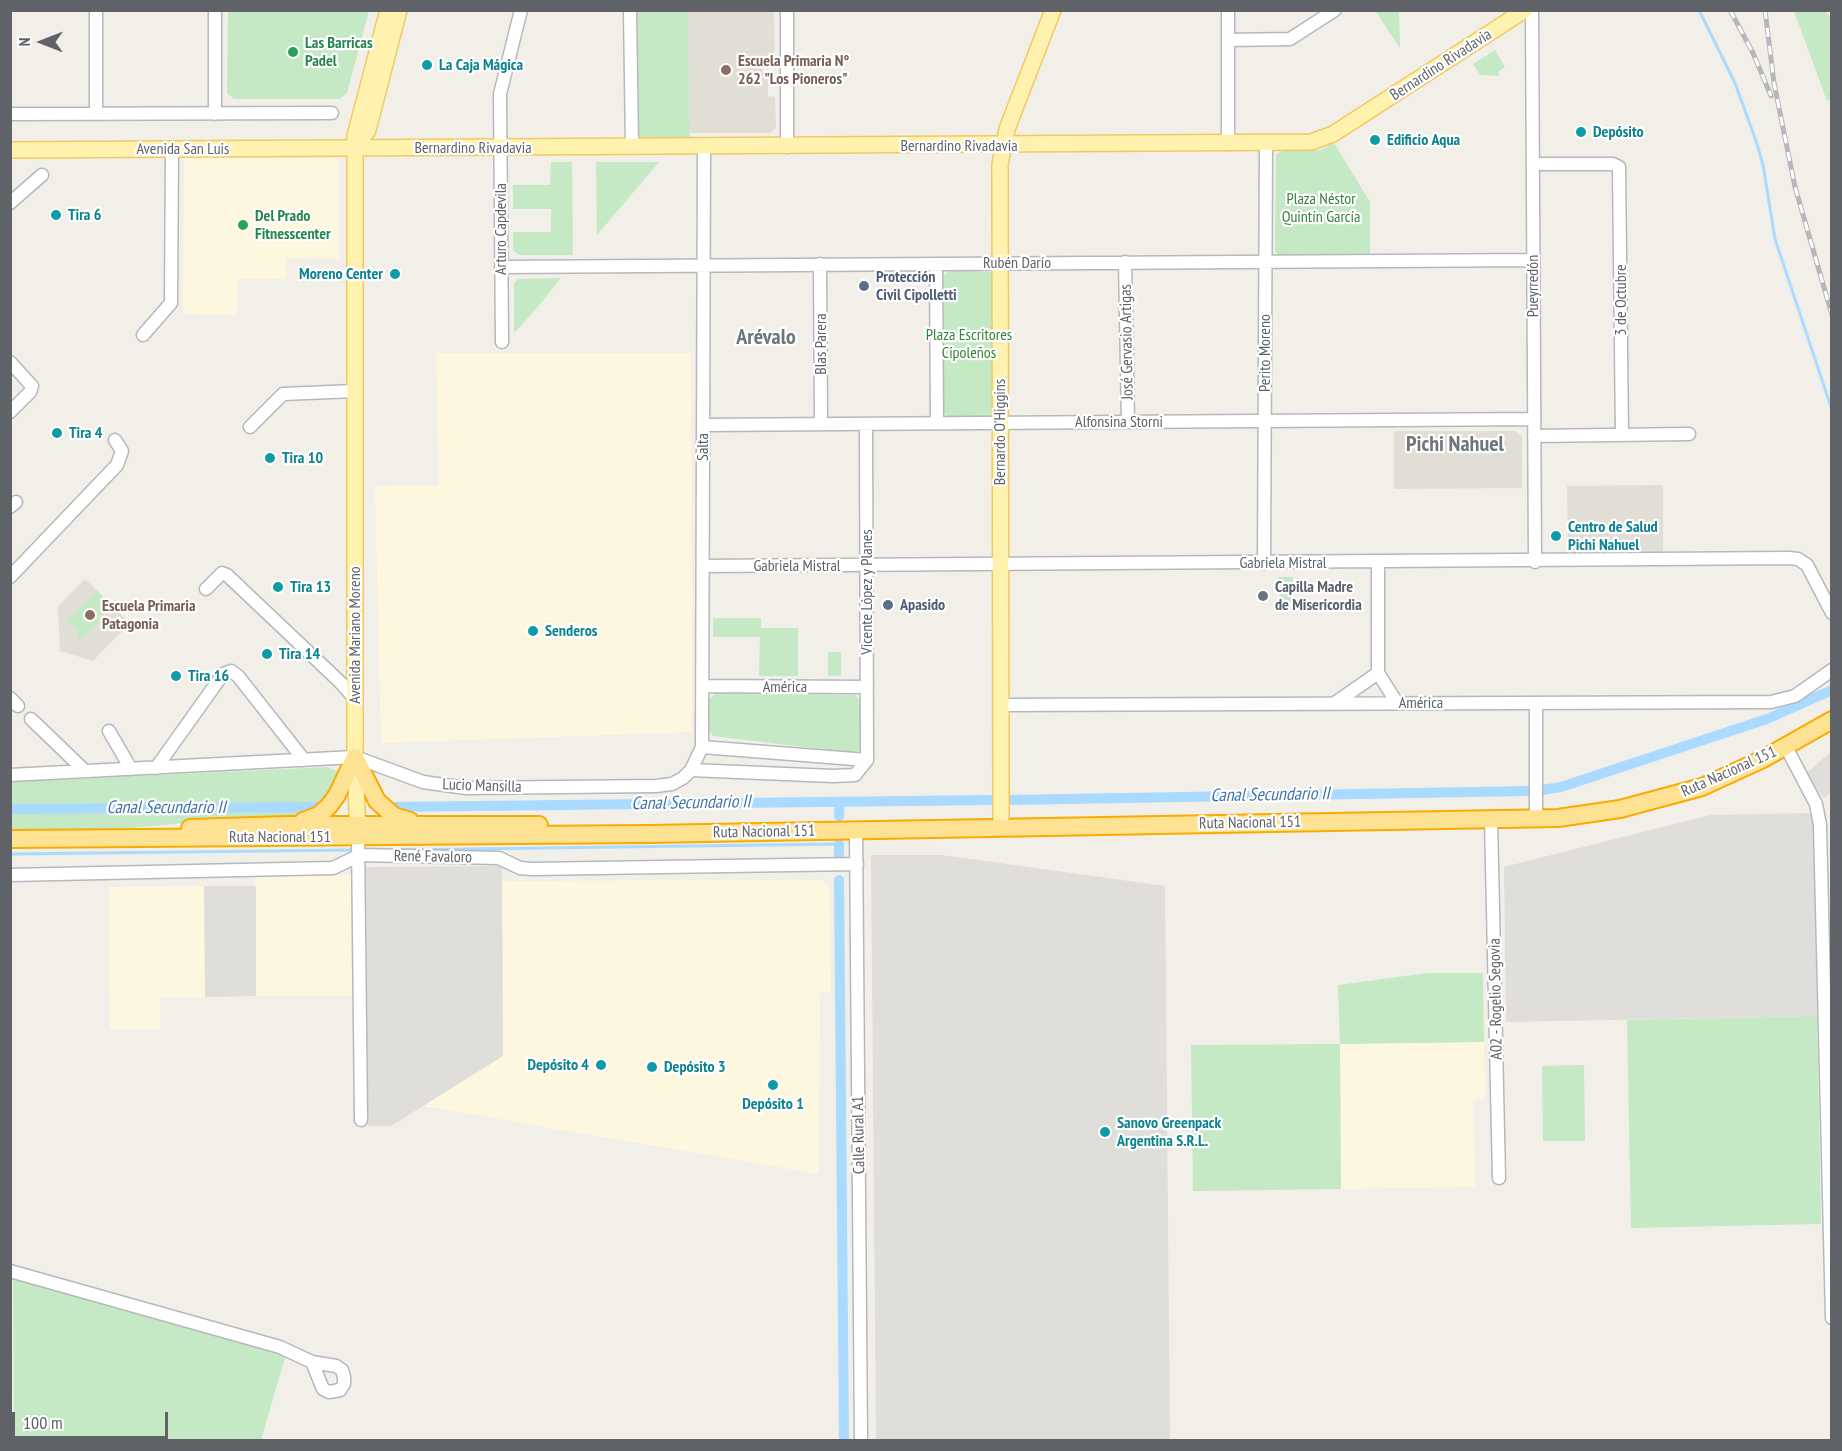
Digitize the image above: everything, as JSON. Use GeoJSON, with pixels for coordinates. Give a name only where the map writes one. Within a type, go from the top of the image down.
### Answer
{"type":"FeatureCollection","features":[{"type":"Feature","properties":{"kind":"highway","name":"Ruta Nacional 151"},"geometry":{"type":"LineString","coordinates":[[10,839],[357,830],[649,834],[1536,819],[1600,813],[1659,800],[1722,779],[1786,747],[1832,720]]}},
{"type":"Feature","properties":{"kind":"highway"},"geometry":{"type":"LineString","coordinates":[[355,757],[372,793],[383,807],[402,819],[426,824]]}},
{"type":"Feature","properties":{"kind":"highway"},"geometry":{"type":"LineString","coordinates":[[287,825],[314,818],[329,806],[355,757]]}},
{"type":"Feature","properties":{"kind":"highway","name":"Ruta Nacional 151"},"geometry":{"type":"LineString","coordinates":[[54,839],[203,827],[287,825],[357,830],[426,824],[532,824],[649,834]]}},
{"type":"Feature","properties":{"kind":"main road","name":"Avenida Mariano Moreno"},"geometry":{"type":"LineString","coordinates":[[357,830],[355,148],[357,127],[388,10]]}},
{"type":"Feature","properties":{"kind":"main road"},"geometry":{"type":"LineString","coordinates":[[355,148],[368,130],[399,10]]}},
{"type":"Feature","properties":{"kind":"main road","name":"Bernardo O'Higgins"},"geometry":{"type":"LineString","coordinates":[[1001,827],[1000,263],[1003,146],[1053,10]]}},
{"type":"Feature","properties":{"kind":"main road","name":"Bernardino Rivadavia"},"geometry":{"type":"LineString","coordinates":[[355,148],[1003,146],[1311,142],[1326,138],[1525,10]]}},
{"type":"Feature","properties":{"kind":"main road","name":"Avenida San Luis"},"geometry":{"type":"LineString","coordinates":[[10,150],[355,148]]}},
{"type":"Feature","properties":{"kind":"street"},"geometry":{"type":"LineString","coordinates":[[96,10],[96,114]]}},
{"type":"Feature","properties":{"kind":"street"},"geometry":{"type":"LineString","coordinates":[[215,10],[215,114]]}},
{"type":"Feature","properties":{"kind":"street","name":"Arturo Capdevila"},"geometry":{"type":"LineString","coordinates":[[502,342],[501,88],[521,10]]}},
{"type":"Feature","properties":{"kind":"street"},"geometry":{"type":"LineString","coordinates":[[630,10],[632,147]]}},
{"type":"Feature","properties":{"kind":"street"},"geometry":{"type":"LineString","coordinates":[[786,10],[787,147]]}},
{"type":"Feature","properties":{"kind":"street"},"geometry":{"type":"LineString","coordinates":[[1228,10],[1228,144]]}},
{"type":"Feature","properties":{"kind":"street"},"geometry":{"type":"LineString","coordinates":[[1228,40],[1290,39],[1335,10]]}},
{"type":"Feature","properties":{"kind":"street","name":"Pueyrredón"},"geometry":{"type":"LineString","coordinates":[[1532,10],[1535,562]]}},
{"type":"Feature","properties":{"kind":"street"},"geometry":{"type":"LineString","coordinates":[[10,114],[332,113]]}},
{"type":"Feature","properties":{"kind":"street"},"geometry":{"type":"LineString","coordinates":[[10,122],[61,115]]}},
{"type":"Feature","properties":{"kind":"street","name":"Perito Moreno"},"geometry":{"type":"LineString","coordinates":[[1264,563],[1266,143]]}},
{"type":"Feature","properties":{"kind":"street","name":"Salta"},"geometry":{"type":"LineString","coordinates":[[702,747],[704,147]]}},
{"type":"Feature","properties":{"kind":"street"},"geometry":{"type":"LineString","coordinates":[[143,335],[171,303],[172,149]]}},
{"type":"Feature","properties":{"kind":"street","name":"3 de Octubre"},"geometry":{"type":"LineString","coordinates":[[1533,164],[1618,166],[1622,435]]}},
{"type":"Feature","properties":{"kind":"street"},"geometry":{"type":"LineString","coordinates":[[10,203],[42,175]]}},
{"type":"Feature","properties":{"kind":"street","name":"Rubén Darío"},"geometry":{"type":"LineString","coordinates":[[501,267],[1533,260]]}},
{"type":"Feature","properties":{"kind":"street","name":"José Gervasio Artigas"},"geometry":{"type":"LineString","coordinates":[[1125,262],[1128,422]]}},
{"type":"Feature","properties":{"kind":"street","name":"Blas Parera"},"geometry":{"type":"LineString","coordinates":[[820,264],[821,424]]}},
{"type":"Feature","properties":{"kind":"street"},"geometry":{"type":"LineString","coordinates":[[936,264],[937,423]]}},
{"type":"Feature","properties":{"kind":"street"},"geometry":{"type":"LineString","coordinates":[[10,362],[32,387],[30,392],[10,412]]}},
{"type":"Feature","properties":{"kind":"street"},"geometry":{"type":"LineString","coordinates":[[250,428],[284,394],[355,392]]}},
{"type":"Feature","properties":{"kind":"street","name":"Alfonsina Storni"},"geometry":{"type":"LineString","coordinates":[[703,425],[1534,419]]}},
{"type":"Feature","properties":{"kind":"street","name":"Vicente López y Planes"},"geometry":{"type":"LineString","coordinates":[[866,424],[867,760]]}},
{"type":"Feature","properties":{"kind":"street"},"geometry":{"type":"LineString","coordinates":[[1534,435],[1689,434]]}},
{"type":"Feature","properties":{"kind":"street"},"geometry":{"type":"LineString","coordinates":[[10,577],[117,465],[122,451],[115,440]]}},
{"type":"Feature","properties":{"kind":"street","name":"Gabriela Mistral"},"geometry":{"type":"LineString","coordinates":[[703,566],[1795,559],[1809,567],[1832,613]]}},
{"type":"Feature","properties":{"kind":"street"},"geometry":{"type":"LineString","coordinates":[[1378,562],[1378,673],[1396,703]]}},
{"type":"Feature","properties":{"kind":"street"},"geometry":{"type":"LineString","coordinates":[[206,589],[222,573],[227,575],[355,699]]}},
{"type":"Feature","properties":{"kind":"street","name":"América"},"geometry":{"type":"LineString","coordinates":[[1001,705],[1781,701],[1800,693],[1832,669]]}},
{"type":"Feature","properties":{"kind":"street"},"geometry":{"type":"LineString","coordinates":[[156,768],[224,674],[231,671],[238,676],[304,760]]}},
{"type":"Feature","properties":{"kind":"street"},"geometry":{"type":"LineString","coordinates":[[1335,704],[1378,673]]}},
{"type":"Feature","properties":{"kind":"street","name":"América"},"geometry":{"type":"LineString","coordinates":[[702,686],[867,687]]}},
{"type":"Feature","properties":{"kind":"street"},"geometry":{"type":"LineString","coordinates":[[1536,703],[1536,819]]}},
{"type":"Feature","properties":{"kind":"street"},"geometry":{"type":"LineString","coordinates":[[31,719],[85,771]]}},
{"type":"Feature","properties":{"kind":"street"},"geometry":{"type":"LineString","coordinates":[[109,731],[131,769]]}},
{"type":"Feature","properties":{"kind":"street"},"geometry":{"type":"LineString","coordinates":[[702,747],[867,760],[855,775],[691,770],[702,747]]}},
{"type":"Feature","properties":{"kind":"street"},"geometry":{"type":"LineString","coordinates":[[1786,747],[1816,804],[1820,825],[1832,1318]]}},
{"type":"Feature","properties":{"kind":"street","name":"Lucio Mansilla"},"geometry":{"type":"LineString","coordinates":[[10,775],[355,757],[423,782],[466,788],[656,786],[672,784],[691,770]]}},
{"type":"Feature","properties":{"kind":"street","name":"A02 - Rogelio Segovia"},"geometry":{"type":"LineString","coordinates":[[1491,820],[1499,1178]]}},
{"type":"Feature","properties":{"kind":"street","name":"Avenida Mariano Moreno"},"geometry":{"type":"LineString","coordinates":[[357,830],[360,855],[361,1120]]}},
{"type":"Feature","properties":{"kind":"street","name":"Calle Rural A1"},"geometry":{"type":"LineString","coordinates":[[856,830],[861,1440]]}},
{"type":"Feature","properties":{"kind":"street","name":"René Favaloro"},"geometry":{"type":"LineString","coordinates":[[10,875],[333,868],[360,855],[499,858],[520,868],[532,869],[857,864]]}},
{"type":"Feature","properties":{"kind":"street"},"geometry":{"type":"LineString","coordinates":[[10,1271],[280,1347],[312,1362]]}},
{"type":"Feature","properties":{"kind":"shaded area","name":"Escuela Primaria N° 262 \"Los Pioneros\""},"geometry":{"type":"Polygon","coordinates":[[[688,11],[774,11],[775,65],[763,65],[763,72],[768,72],[768,96],[775,97],[776,128],[770,133],[690,133],[688,11]]]}},
{"type":"Feature","properties":{"kind":"shaded area"},"geometry":{"type":"Polygon","coordinates":[[[184,158],[334,158],[339,163],[339,258],[286,258],[286,279],[237,279],[237,315],[183,314],[184,158]]]}},
{"type":"Feature","properties":{"kind":"shaded area"},"geometry":{"type":"Polygon","coordinates":[[[436,353],[691,353],[692,732],[381,743],[375,486],[439,485],[436,353]]]}},
{"type":"Feature","properties":{"kind":"shaded area"},"geometry":{"type":"Polygon","coordinates":[[[1394,431],[1516,431],[1522,437],[1522,488],[1394,489],[1394,431]]]}},
{"type":"Feature","properties":{"kind":"shaded area"},"geometry":{"type":"Polygon","coordinates":[[[1663,485],[1663,552],[1568,553],[1567,486],[1663,485]]]}},
{"type":"Feature","properties":{"kind":"shaded area","name":"Escuela Primaria Patagonia"},"geometry":{"type":"Polygon","coordinates":[[[85,579],[130,623],[93,661],[60,651],[58,606],[85,579]]]}},
{"type":"Feature","properties":{"kind":"shaded area"},"geometry":{"type":"Polygon","coordinates":[[[1831,752],[1831,792],[1824,798],[1804,775],[1831,752]]]}},
{"type":"Feature","properties":{"kind":"shaded area"},"geometry":{"type":"Polygon","coordinates":[[[1813,813],[1817,1016],[1506,1022],[1504,867],[1710,815],[1813,813]]]}},
{"type":"Feature","properties":{"kind":"shaded area"},"geometry":{"type":"Polygon","coordinates":[[[871,855],[942,855],[1165,886],[1170,1440],[876,1440],[871,855]]]}},
{"type":"Feature","properties":{"kind":"shaded area"},"geometry":{"type":"Polygon","coordinates":[[[502,866],[503,1056],[391,1126],[368,1126],[366,867],[502,866]]]}},
{"type":"Feature","properties":{"kind":"shaded area"},"geometry":{"type":"Polygon","coordinates":[[[255,875],[351,875],[356,996],[256,996],[255,875]]]}},
{"type":"Feature","properties":{"kind":"shaded area"},"geometry":{"type":"Polygon","coordinates":[[[822,880],[830,888],[831,992],[820,993],[819,1174],[423,1106],[503,1056],[502,881],[822,880]]]}},
{"type":"Feature","properties":{"kind":"shaded area"},"geometry":{"type":"Polygon","coordinates":[[[204,886],[205,997],[160,997],[160,1029],[110,1029],[109,887],[204,886]]]}},
{"type":"Feature","properties":{"kind":"shaded area"},"geometry":{"type":"Polygon","coordinates":[[[204,886],[256,886],[256,996],[205,997],[204,886]]]}},
{"type":"Feature","properties":{"kind":"shaded area"},"geometry":{"type":"Polygon","coordinates":[[[1484,1042],[1485,1099],[1473,1100],[1475,1187],[1341,1189],[1340,1044],[1484,1042]]]}},
{"type":"Feature","properties":{"kind":"green space","name":"Las Barricas Padel"},"geometry":{"type":"Polygon","coordinates":[[[228,11],[369,11],[347,93],[339,99],[234,99],[227,93],[228,11]]]}},
{"type":"Feature","properties":{"kind":"green space"},"geometry":{"type":"Polygon","coordinates":[[[637,11],[688,11],[690,139],[642,139],[639,136],[637,11]]]}},
{"type":"Feature","properties":{"kind":"green space"},"geometry":{"type":"Polygon","coordinates":[[[1376,11],[1399,11],[1400,48],[1391,35],[1376,11]]]}},
{"type":"Feature","properties":{"kind":"green space"},"geometry":{"type":"Polygon","coordinates":[[[1794,11],[1826,11],[1831,19],[1831,99],[1827,101],[1794,11]]]}},
{"type":"Feature","properties":{"kind":"green space"},"geometry":{"type":"Polygon","coordinates":[[[1495,50],[1505,67],[1499,71],[1499,76],[1480,75],[1473,64],[1495,50]]]}},
{"type":"Feature","properties":{"kind":"green space","name":"Plaza Néstor Quintín García"},"geometry":{"type":"Polygon","coordinates":[[[1334,143],[1370,202],[1370,255],[1278,256],[1275,250],[1276,154],[1283,151],[1321,150],[1334,143]]]}},
{"type":"Feature","properties":{"kind":"green space"},"geometry":{"type":"Polygon","coordinates":[[[551,162],[572,162],[573,255],[519,255],[513,250],[513,232],[551,232],[551,209],[513,209],[513,185],[550,185],[551,162]]]}},
{"type":"Feature","properties":{"kind":"green space"},"geometry":{"type":"Polygon","coordinates":[[[596,162],[659,162],[597,235],[596,162]]]}},
{"type":"Feature","properties":{"kind":"green space","name":"Plaza Escritores Cipoleños"},"geometry":{"type":"Polygon","coordinates":[[[951,270],[993,272],[994,414],[988,417],[948,417],[944,413],[943,276],[951,270]]]}},
{"type":"Feature","properties":{"kind":"green space"},"geometry":{"type":"Polygon","coordinates":[[[561,278],[514,333],[514,283],[518,279],[561,278]]]}},
{"type":"Feature","properties":{"kind":"green space"},"geometry":{"type":"Polygon","coordinates":[[[1278,577],[1293,577],[1293,604],[1276,604],[1280,599],[1278,577]]]}},
{"type":"Feature","properties":{"kind":"green space"},"geometry":{"type":"Polygon","coordinates":[[[97,591],[114,607],[108,613],[105,611],[98,618],[100,621],[80,641],[76,637],[79,633],[67,621],[97,591]]]}},
{"type":"Feature","properties":{"kind":"green space"},"geometry":{"type":"Polygon","coordinates":[[[713,618],[761,618],[761,628],[798,628],[798,676],[759,676],[760,637],[713,637],[713,618]]]}},
{"type":"Feature","properties":{"kind":"green space"},"geometry":{"type":"Polygon","coordinates":[[[828,652],[841,652],[841,676],[828,676],[828,652]]]}},
{"type":"Feature","properties":{"kind":"green space"},"geometry":{"type":"Polygon","coordinates":[[[716,693],[856,695],[861,702],[860,749],[855,753],[713,736],[709,731],[709,700],[716,693]]]}},
{"type":"Feature","properties":{"kind":"green space"},"geometry":{"type":"Polygon","coordinates":[[[327,767],[339,772],[331,797],[304,816],[238,818],[88,832],[11,834],[10,782],[327,767]]]}},
{"type":"Feature","properties":{"kind":"green space"},"geometry":{"type":"Polygon","coordinates":[[[1428,973],[1483,973],[1484,1042],[1340,1044],[1338,985],[1428,973]]]}},
{"type":"Feature","properties":{"kind":"green space"},"geometry":{"type":"Polygon","coordinates":[[[1817,1016],[1821,1224],[1631,1228],[1627,1020],[1817,1016]]]}},
{"type":"Feature","properties":{"kind":"green space"},"geometry":{"type":"Polygon","coordinates":[[[1340,1044],[1341,1189],[1193,1191],[1191,1045],[1340,1044]]]}},
{"type":"Feature","properties":{"kind":"green space"},"geometry":{"type":"Polygon","coordinates":[[[1584,1065],[1585,1141],[1543,1141],[1542,1066],[1584,1065]]]}},
{"type":"Feature","properties":{"kind":"green space"},"geometry":{"type":"Polygon","coordinates":[[[13,1276],[286,1354],[261,1440],[14,1440],[13,1276]]]}},
{"type":"Feature","properties":{"kind":"waterway"},"geometry":{"type":"LineString","coordinates":[[1699,10],[1735,83],[1756,141],[1763,165],[1775,239],[1832,410]]}},
{"type":"Feature","properties":{"kind":"waterway","name":"Canal Secundario II"},"geometry":{"type":"LineString","coordinates":[[1542,790],[1561,787],[1767,719],[1832,690]]}},
{"type":"Feature","properties":{"kind":"waterway","name":"Canal Secundario II"},"geometry":{"type":"LineString","coordinates":[[1009,800],[1530,791]]}},
{"type":"Feature","properties":{"kind":"waterway","name":"Canal Secundario II"},"geometry":{"type":"LineString","coordinates":[[390,807],[992,800]]}},
{"type":"Feature","properties":{"kind":"waterway"},"geometry":{"type":"LineString","coordinates":[[839,816],[840,802]]}},
{"type":"Feature","properties":{"kind":"waterway","name":"Canal Secundario II"},"geometry":{"type":"LineString","coordinates":[[10,809],[322,807]]}},
{"type":"Feature","properties":{"kind":"waterway"},"geometry":{"type":"LineString","coordinates":[[396,850],[839,844]]}},
{"type":"Feature","properties":{"kind":"waterway"},"geometry":{"type":"LineString","coordinates":[[839,844],[839,855]]}},
{"type":"Feature","properties":{"kind":"waterway"},"geometry":{"type":"LineString","coordinates":[[10,854],[354,850]]}},
{"type":"Feature","properties":{"kind":"waterway"},"geometry":{"type":"LineString","coordinates":[[839,880],[844,1440]]}},
{"type":"Feature","properties":{"kind":"railway"},"geometry":{"type":"LineString","coordinates":[[1730,10],[1753,53],[1771,96]]}},
{"type":"Feature","properties":{"kind":"railway"},"geometry":{"type":"LineString","coordinates":[[1765,10],[1774,83],[1795,187],[1832,315]]}},
{"type":"Feature","properties":{"kind":"place","name":"Las Barricas Padel"},"geometry":{"type":"Point","coordinates":[293,52]}},
{"type":"Feature","properties":{"kind":"place","name":"La Caja Mágica"},"geometry":{"type":"Point","coordinates":[427,65]}},
{"type":"Feature","properties":{"kind":"place","name":"Escuela Primaria N° 262 \"Los Pioneros\""},"geometry":{"type":"Point","coordinates":[726,70]}},
{"type":"Feature","properties":{"kind":"place","name":"Depósito"},"geometry":{"type":"Point","coordinates":[1581,132]}},
{"type":"Feature","properties":{"kind":"place","name":"Edificio Aqua"},"geometry":{"type":"Point","coordinates":[1375,140]}},
{"type":"Feature","properties":{"kind":"place","name":"Tira 6"},"geometry":{"type":"Point","coordinates":[56,215]}},
{"type":"Feature","properties":{"kind":"place","name":"Del Prado Fitnesscenter"},"geometry":{"type":"Point","coordinates":[243,225]}},
{"type":"Feature","properties":{"kind":"place","name":"Moreno Center"},"geometry":{"type":"Point","coordinates":[395,274]}},
{"type":"Feature","properties":{"kind":"place","name":"Protección Civil Cipolletti"},"geometry":{"type":"Point","coordinates":[864,286]}},
{"type":"Feature","properties":{"kind":"place","name":"Tira 4"},"geometry":{"type":"Point","coordinates":[57,433]}},
{"type":"Feature","properties":{"kind":"place","name":"Tira 10"},"geometry":{"type":"Point","coordinates":[270,458]}},
{"type":"Feature","properties":{"kind":"place","name":"Centro de Salud Pichi Nahuel"},"geometry":{"type":"Point","coordinates":[1556,536]}},
{"type":"Feature","properties":{"kind":"place","name":"Tira 13"},"geometry":{"type":"Point","coordinates":[278,587]}},
{"type":"Feature","properties":{"kind":"place","name":"Capilla Madre de Misericordia"},"geometry":{"type":"Point","coordinates":[1263,596]}},
{"type":"Feature","properties":{"kind":"place","name":"Apasido"},"geometry":{"type":"Point","coordinates":[888,605]}},
{"type":"Feature","properties":{"kind":"place","name":"Escuela Primaria Patagonia"},"geometry":{"type":"Point","coordinates":[90,615]}},
{"type":"Feature","properties":{"kind":"place","name":"Senderos"},"geometry":{"type":"Point","coordinates":[533,631]}},
{"type":"Feature","properties":{"kind":"place","name":"Tira 14"},"geometry":{"type":"Point","coordinates":[267,654]}},
{"type":"Feature","properties":{"kind":"place","name":"Tira 16"},"geometry":{"type":"Point","coordinates":[176,676]}},
{"type":"Feature","properties":{"kind":"place","name":"Depósito 4"},"geometry":{"type":"Point","coordinates":[601,1065]}},
{"type":"Feature","properties":{"kind":"place","name":"Depósito 3"},"geometry":{"type":"Point","coordinates":[652,1067]}},
{"type":"Feature","properties":{"kind":"place","name":"Depósito 1"},"geometry":{"type":"Point","coordinates":[773,1085]}},
{"type":"Feature","properties":{"kind":"place","name":"Sanovo Greenpack Argentina S.R.L."},"geometry":{"type":"Point","coordinates":[1105,1132]}},
{"type":"Feature","properties":{"kind":"district","name":"Arévalo"},"geometry":{"type":"Point","coordinates":[766,338]}},
{"type":"Feature","properties":{"kind":"district","name":"Pichi Nahuel"},"geometry":{"type":"Point","coordinates":[1455,445]}}]}
